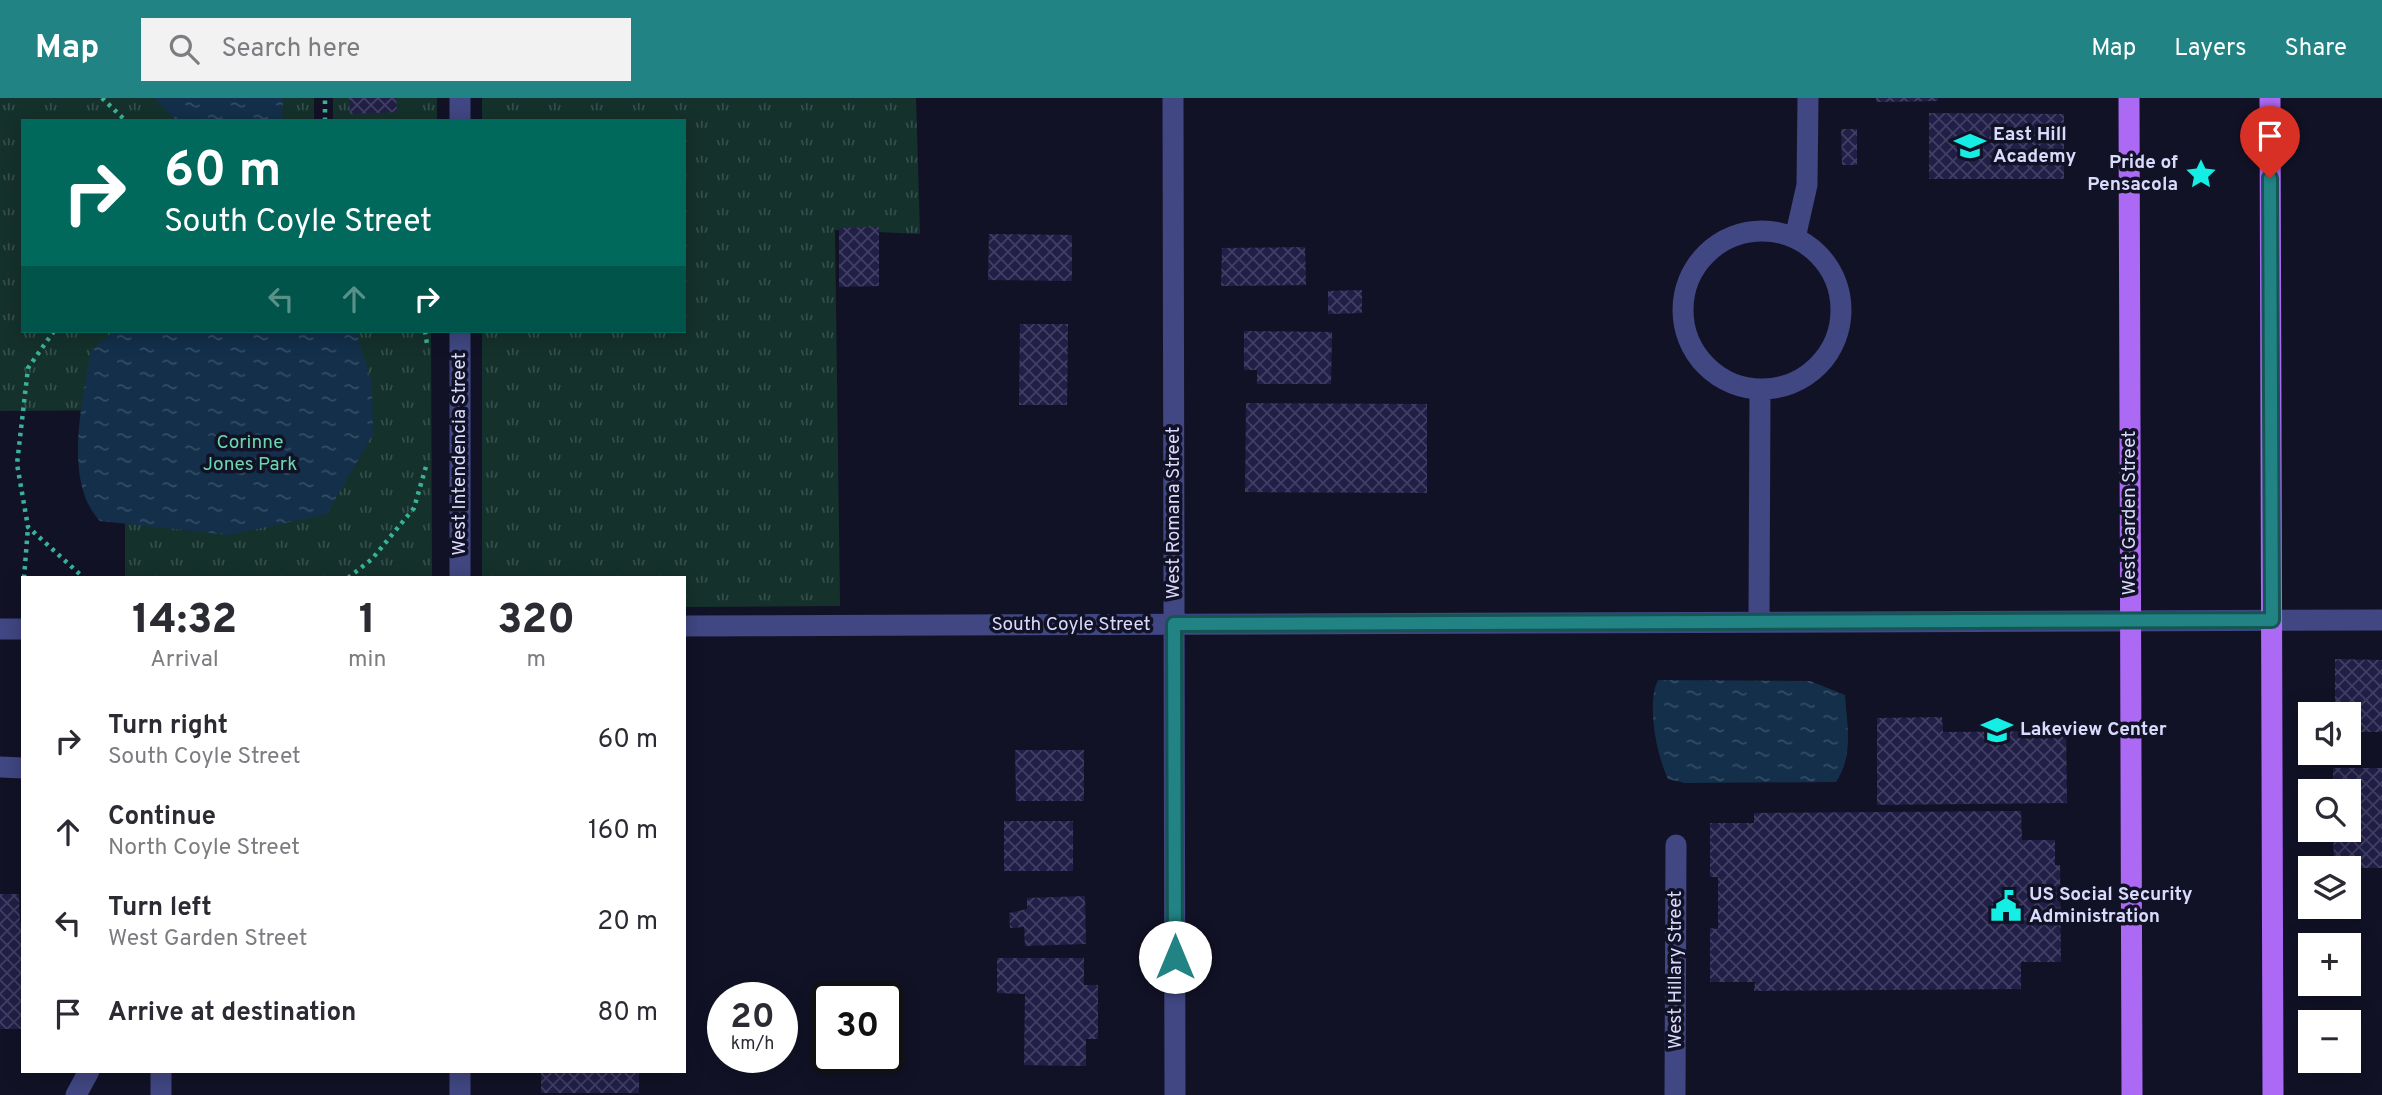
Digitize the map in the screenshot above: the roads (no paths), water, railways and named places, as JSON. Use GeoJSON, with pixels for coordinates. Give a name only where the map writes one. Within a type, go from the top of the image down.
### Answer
{"type":"FeatureCollection","features":[{"type":"Feature","properties":{"kind":"main road","name":"West Garden Street"},"geometry":{"type":"LineString","coordinates":[[2129,98],[2132,1095]]}},
{"type":"Feature","properties":{"kind":"main road"},"geometry":{"type":"LineString","coordinates":[[2270,98],[2273,1095]]}},
{"type":"Feature","properties":{"kind":"street"},"geometry":{"type":"LineString","coordinates":[[460,98],[460,119]]}},
{"type":"Feature","properties":{"kind":"street","name":"West Romana Street"},"geometry":{"type":"LineString","coordinates":[[1173,98],[1175,1095]]}},
{"type":"Feature","properties":{"kind":"street"},"geometry":{"type":"LineString","coordinates":[[1795,237],[1807,185],[1808,98]]}},
{"type":"Feature","properties":{"kind":"street"},"geometry":{"type":"LineString","coordinates":[[1760,230],[1787,233],[1795,237],[1809,245],[1827,263],[1838,285],[1842,310],[1838,335],[1826,358],[1808,375],[1785,386],[1760,389],[1733,384],[1710,370],[1693,349],[1684,323],[1684,296],[1693,271],[1710,250],[1733,235],[1760,230]]}},
{"type":"Feature","properties":{"kind":"street","name":"West Intendencia Street"},"geometry":{"type":"LineString","coordinates":[[460,333],[460,576]]}},
{"type":"Feature","properties":{"kind":"street"},"geometry":{"type":"LineString","coordinates":[[1759,622],[1760,389]]}},
{"type":"Feature","properties":{"kind":"street","name":"South Coyle Street"},"geometry":{"type":"LineString","coordinates":[[686,626],[2382,620]]}},
{"type":"Feature","properties":{"kind":"street"},"geometry":{"type":"LineString","coordinates":[[0,629],[21,629]]}},
{"type":"Feature","properties":{"kind":"street"},"geometry":{"type":"LineString","coordinates":[[0,767],[21,768]]}},
{"type":"Feature","properties":{"kind":"street","name":"West Hillary Street"},"geometry":{"type":"LineString","coordinates":[[1675,1095],[1676,845]]}},
{"type":"Feature","properties":{"kind":"street"},"geometry":{"type":"LineString","coordinates":[[76,1095],[88,1073]]}},
{"type":"Feature","properties":{"kind":"street"},"geometry":{"type":"LineString","coordinates":[[161,1073],[161,1095]]}},
{"type":"Feature","properties":{"kind":"street"},"geometry":{"type":"LineString","coordinates":[[460,1073],[460,1095]]}},
{"type":"Feature","properties":{"kind":"water"},"geometry":{"type":"Polygon","coordinates":[[[154,98],[283,98],[282,119],[175,119],[154,98]]]}},
{"type":"Feature","properties":{"kind":"water"},"geometry":{"type":"Polygon","coordinates":[[[112,333],[357,333],[372,383],[373,434],[327,514],[229,535],[100,521],[88,504],[81,484],[78,462],[80,416],[91,350],[112,333]]]}},
{"type":"Feature","properties":{"kind":"water"},"geometry":{"type":"Polygon","coordinates":[[[1658,680],[1810,681],[1845,695],[1848,740],[1842,772],[1836,782],[1685,783],[1668,779],[1654,730],[1653,702],[1658,680]]]}},
{"type":"Feature","properties":{"kind":"place","name":"East Hill Academy"},"geometry":{"type":"Point","coordinates":[1970,146]}},
{"type":"Feature","properties":{"kind":"place","name":"Pride of Pensacola"},"geometry":{"type":"Point","coordinates":[2201,174]}},
{"type":"Feature","properties":{"kind":"place","name":"Lakeview Center"},"geometry":{"type":"Point","coordinates":[1997,730]}},
{"type":"Feature","properties":{"kind":"place","name":"US Social Security Administration"},"geometry":{"type":"Point","coordinates":[2006,906]}},
{"type":"Feature","properties":{"kind":"park label","name":"Corinne Jones Park"},"geometry":{"type":"Point","coordinates":[250,454]}}]}
